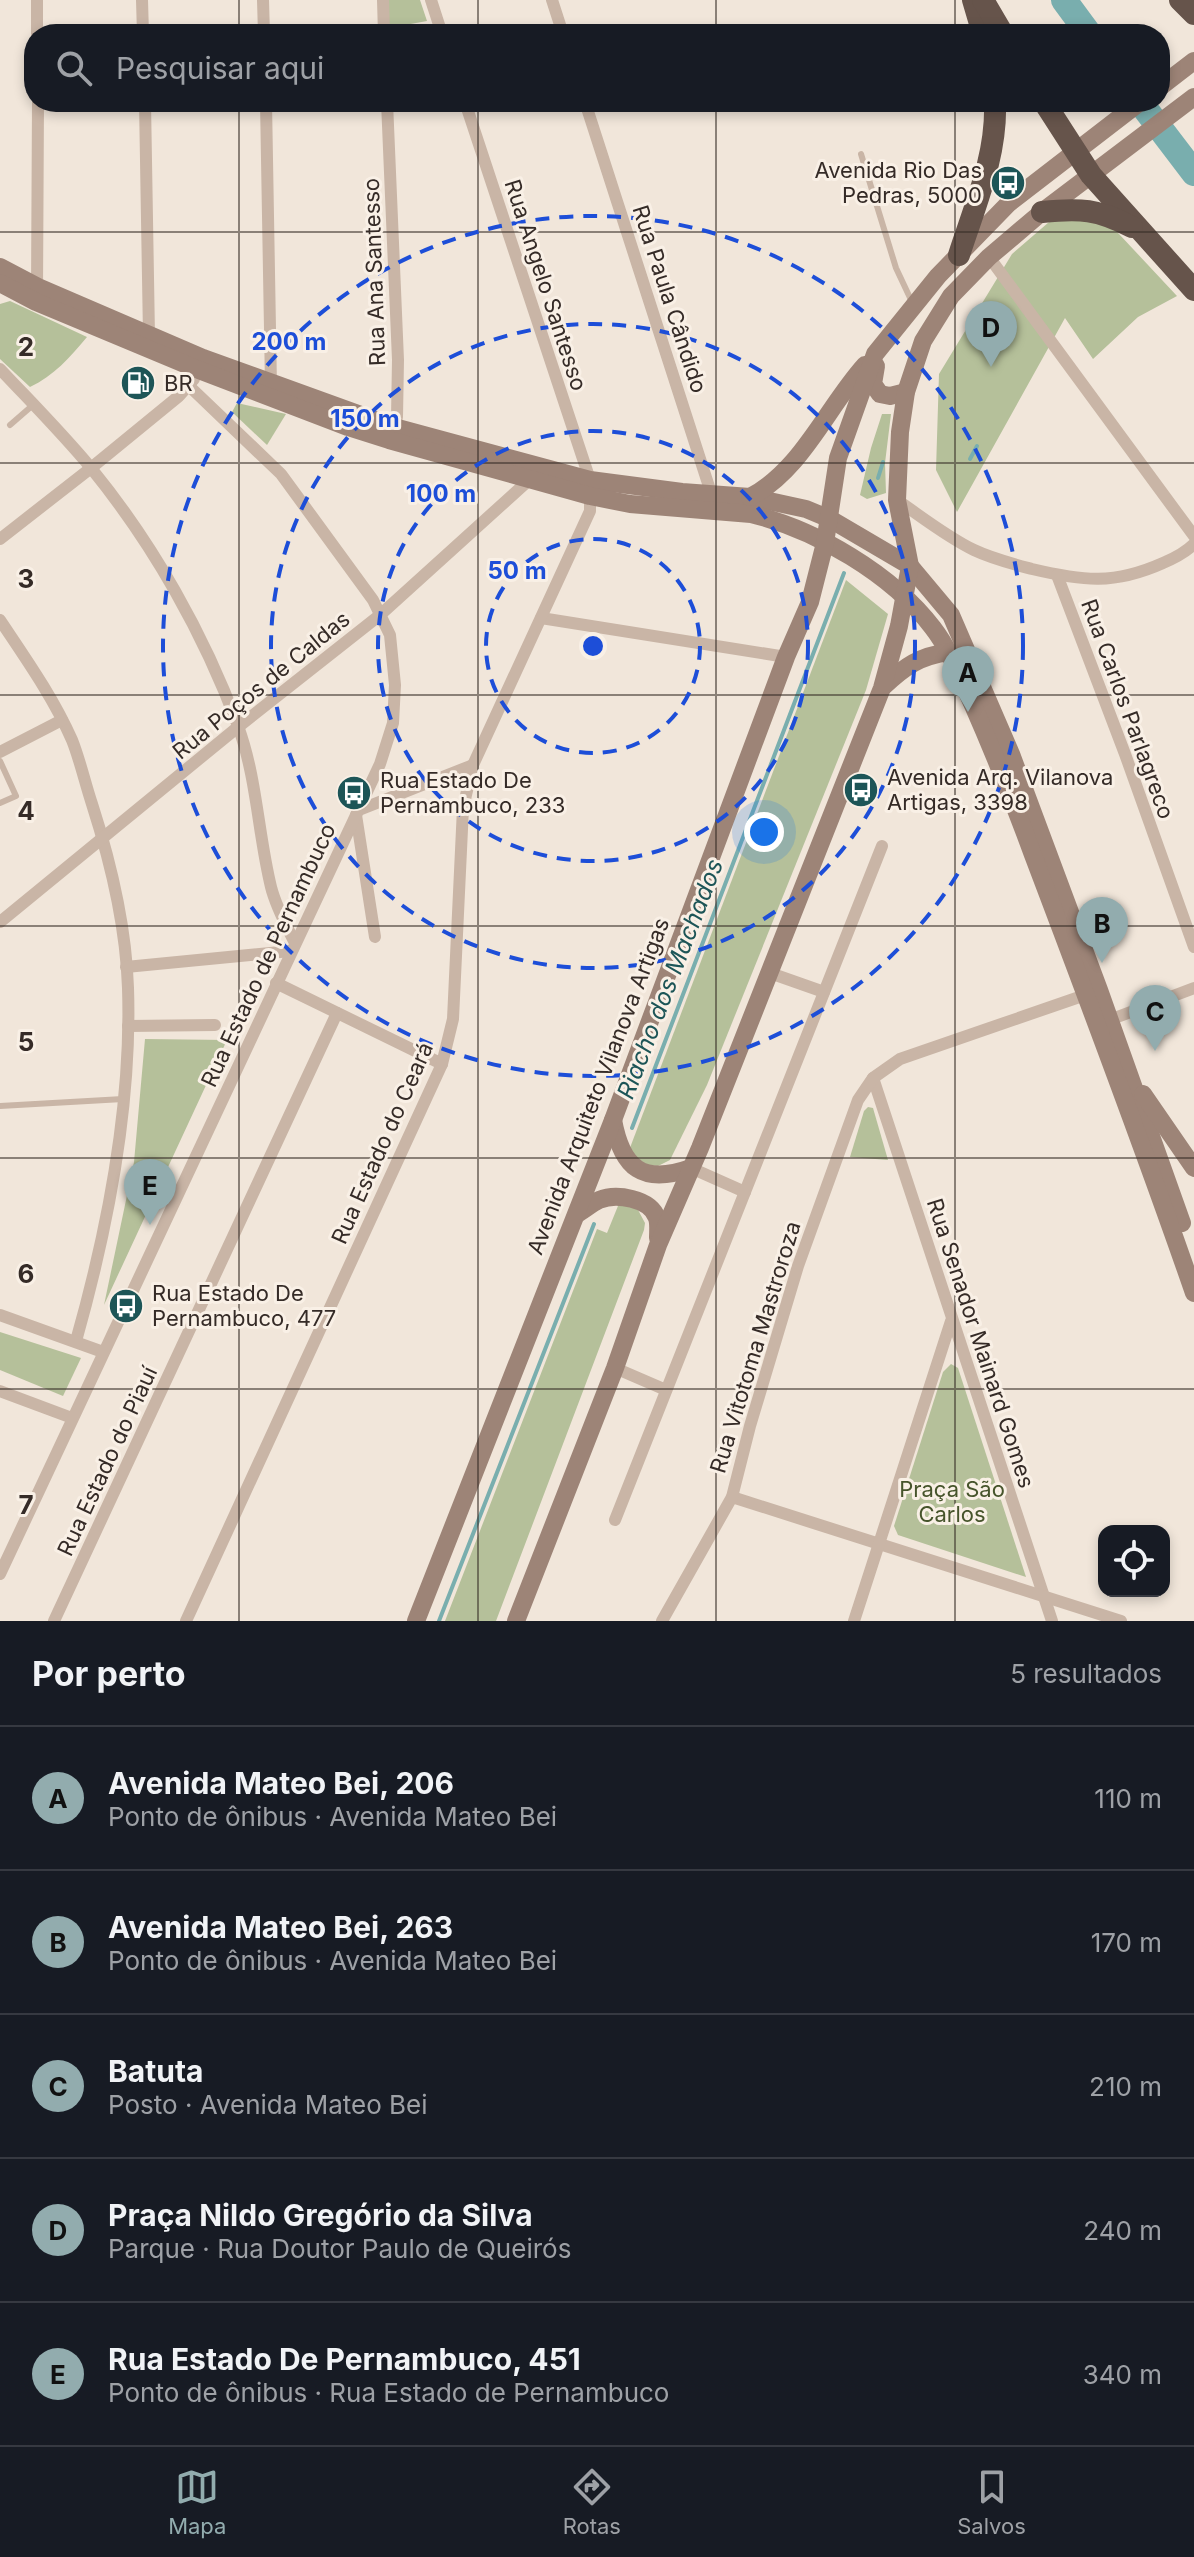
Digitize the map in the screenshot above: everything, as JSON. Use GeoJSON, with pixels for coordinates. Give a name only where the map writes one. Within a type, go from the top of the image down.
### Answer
{"type":"FeatureCollection","features":[{"type":"Feature","properties":{"kind":"highway"},"geometry":{"type":"LineString","coordinates":[[973,0],[980,24]]}},
{"type":"Feature","properties":{"kind":"highway"},"geometry":{"type":"LineString","coordinates":[[983,0],[997,24]]}},
{"type":"Feature","properties":{"kind":"highway"},"geometry":{"type":"LineString","coordinates":[[1180,0],[1194,14]]}},
{"type":"Feature","properties":{"kind":"highway"},"geometry":{"type":"LineString","coordinates":[[959,255],[987,169],[994,112]]}},
{"type":"Feature","properties":{"kind":"highway"},"geometry":{"type":"LineString","coordinates":[[1050,112],[1091,175],[1194,290]]}},
{"type":"Feature","properties":{"kind":"highway"},"geometry":{"type":"LineString","coordinates":[[1042,212],[1085,209],[1099,212],[1145,234]]}},
{"type":"Feature","properties":{"kind":"main road"},"geometry":{"type":"LineString","coordinates":[[1170,79],[1194,61]]}},
{"type":"Feature","properties":{"kind":"main road"},"geometry":{"type":"LineString","coordinates":[[516,1621],[615,1368],[658,1245],[770,973],[882,688],[910,566],[897,500],[900,432],[906,392],[923,341],[951,296],[989,257],[1042,212],[1194,97]]}},
{"type":"Feature","properties":{"kind":"main road"},"geometry":{"type":"LineString","coordinates":[[750,497],[772,484],[789,467],[846,388],[913,305],[1009,203],[1127,112]]}},
{"type":"Feature","properties":{"kind":"main road"},"geometry":{"type":"LineString","coordinates":[[0,267],[37,295]]}},
{"type":"Feature","properties":{"kind":"main road"},"geometry":{"type":"LineString","coordinates":[[0,283],[37,295],[147,342],[197,371],[269,390],[392,434],[590,488],[713,502],[770,518],[825,543],[882,578],[931,625],[949,652],[1001,770],[1104,1022],[1194,1293]]}},
{"type":"Feature","properties":{"kind":"main road"},"geometry":{"type":"LineString","coordinates":[[876,353],[873,384],[880,394],[890,396],[906,392]]}},
{"type":"Feature","properties":{"kind":"main road","name":"Avenida Arquiteto Vilanova Artigas"},"geometry":{"type":"LineString","coordinates":[[416,1621],[577,1214],[786,657],[810,602],[830,519],[838,458],[876,353]]}},
{"type":"Feature","properties":{"kind":"main road"},"geometry":{"type":"LineString","coordinates":[[713,502],[750,497],[806,509],[830,519],[910,566],[951,615],[1011,754],[1093,993]]}},
{"type":"Feature","properties":{"kind":"main road"},"geometry":{"type":"LineString","coordinates":[[882,688],[906,665],[949,652]]}},
{"type":"Feature","properties":{"kind":"main road"},"geometry":{"type":"LineString","coordinates":[[1104,1022],[1130,1074],[1194,1168]]}},
{"type":"Feature","properties":{"kind":"main road"},"geometry":{"type":"LineString","coordinates":[[1130,1074],[1152,1161],[1194,1256]]}},
{"type":"Feature","properties":{"kind":"main road"},"geometry":{"type":"LineString","coordinates":[[613,1120],[622,1154],[635,1168],[654,1176],[667,1176],[691,1168]]}},
{"type":"Feature","properties":{"kind":"main road"},"geometry":{"type":"LineString","coordinates":[[1152,1161],[1172,1164],[1194,1176]]}},
{"type":"Feature","properties":{"kind":"main road"},"geometry":{"type":"LineString","coordinates":[[577,1214],[607,1198],[628,1198],[640,1202],[657,1217],[658,1245]]}},
{"type":"Feature","properties":{"kind":"street"},"geometry":{"type":"LineString","coordinates":[[37,0],[37,24]]}},
{"type":"Feature","properties":{"kind":"street"},"geometry":{"type":"LineString","coordinates":[[142,0],[143,24]]}},
{"type":"Feature","properties":{"kind":"street"},"geometry":{"type":"LineString","coordinates":[[263,0],[264,24]]}},
{"type":"Feature","properties":{"kind":"street"},"geometry":{"type":"LineString","coordinates":[[383,0],[384,24]]}},
{"type":"Feature","properties":{"kind":"street"},"geometry":{"type":"LineString","coordinates":[[431,0],[439,24]]}},
{"type":"Feature","properties":{"kind":"street"},"geometry":{"type":"LineString","coordinates":[[552,0],[560,24]]}},
{"type":"Feature","properties":{"kind":"street"},"geometry":{"type":"LineString","coordinates":[[37,295],[38,112]]}},
{"type":"Feature","properties":{"kind":"street"},"geometry":{"type":"LineString","coordinates":[[145,112],[147,342]]}},
{"type":"Feature","properties":{"kind":"street"},"geometry":{"type":"LineString","coordinates":[[266,112],[269,390]]}},
{"type":"Feature","properties":{"kind":"street","name":"Rua Ana Santesso"},"geometry":{"type":"LineString","coordinates":[[387,112],[398,360],[398,398],[392,434]]}},
{"type":"Feature","properties":{"kind":"street","name":"Rua Angelo Santesso"},"geometry":{"type":"LineString","coordinates":[[468,112],[590,488]]}},
{"type":"Feature","properties":{"kind":"street","name":"Rua Paula Cândido"},"geometry":{"type":"LineString","coordinates":[[588,112],[713,502]]}},
{"type":"Feature","properties":{"kind":"street"},"geometry":{"type":"LineString","coordinates":[[989,257],[1194,536]]}},
{"type":"Feature","properties":{"kind":"street"},"geometry":{"type":"LineString","coordinates":[[0,369],[91,468],[132,524],[179,598],[238,727],[251,770],[271,887],[293,947],[126,967]]}},
{"type":"Feature","properties":{"kind":"street"},"geometry":{"type":"LineString","coordinates":[[0,539],[91,468],[197,371]]}},
{"type":"Feature","properties":{"kind":"street","name":"Rua Estado de Pernambuco"},"geometry":{"type":"LineString","coordinates":[[0,1574],[380,764],[393,723],[390,635],[373,600],[287,481],[197,371]]}},
{"type":"Feature","properties":{"kind":"street","name":"Rua Poços de Caldas"},"geometry":{"type":"LineString","coordinates":[[0,922],[380,615],[532,474]]}},
{"type":"Feature","properties":{"kind":"street","name":"Rua Estado do Ceará"},"geometry":{"type":"LineString","coordinates":[[186,1621],[442,1064],[453,1019],[463,808],[473,765],[587,522],[590,488]]}},
{"type":"Feature","properties":{"kind":"street"},"geometry":{"type":"LineString","coordinates":[[897,500],[974,550],[1007,562],[1083,580],[1129,576],[1178,557],[1194,544]]}},
{"type":"Feature","properties":{"kind":"street","name":"Rua Carlos Parlagreco"},"geometry":{"type":"LineString","coordinates":[[1057,575],[1194,947]]}},
{"type":"Feature","properties":{"kind":"street"},"geometry":{"type":"LineString","coordinates":[[541,618],[786,657]]}},
{"type":"Feature","properties":{"kind":"street"},"geometry":{"type":"LineString","coordinates":[[0,620],[50,696],[73,742],[111,866],[126,967],[128,1026],[123,1099],[110,1197],[99,1256],[76,1341]]}},
{"type":"Feature","properties":{"kind":"street"},"geometry":{"type":"LineString","coordinates":[[0,752],[62,720]]}},
{"type":"Feature","properties":{"kind":"street"},"geometry":{"type":"LineString","coordinates":[[375,937],[357,813],[473,765]]}},
{"type":"Feature","properties":{"kind":"street"},"geometry":{"type":"LineString","coordinates":[[615,1520],[882,846]]}},
{"type":"Feature","properties":{"kind":"street"},"geometry":{"type":"LineString","coordinates":[[770,973],[824,992]]}},
{"type":"Feature","properties":{"kind":"street"},"geometry":{"type":"LineString","coordinates":[[276,983],[442,1064]]}},
{"type":"Feature","properties":{"kind":"street"},"geometry":{"type":"LineString","coordinates":[[1104,1022],[1194,988]]}},
{"type":"Feature","properties":{"kind":"street"},"geometry":{"type":"LineString","coordinates":[[873,1078],[900,1059],[1093,993]]}},
{"type":"Feature","properties":{"kind":"street","name":"Rua Estado do Piauí"},"geometry":{"type":"LineString","coordinates":[[54,1621],[337,1013]]}},
{"type":"Feature","properties":{"kind":"street"},"geometry":{"type":"LineString","coordinates":[[128,1026],[215,1025]]}},
{"type":"Feature","properties":{"kind":"street","name":"Rua Senador Mainard Gomes"},"geometry":{"type":"LineString","coordinates":[[873,1078],[1052,1621]]}},
{"type":"Feature","properties":{"kind":"street","name":"Rua Vitotoma Mastroroza"},"geometry":{"type":"LineString","coordinates":[[662,1621],[732,1497],[798,1266],[843,1136],[858,1100],[873,1078]]}},
{"type":"Feature","properties":{"kind":"street"},"geometry":{"type":"LineString","coordinates":[[691,1168],[745,1192]]}},
{"type":"Feature","properties":{"kind":"street"},"geometry":{"type":"LineString","coordinates":[[0,1315],[103,1352]]}},
{"type":"Feature","properties":{"kind":"street"},"geometry":{"type":"LineString","coordinates":[[854,1621],[951,1321]]}},
{"type":"Feature","properties":{"kind":"street"},"geometry":{"type":"LineString","coordinates":[[615,1368],[666,1390]]}},
{"type":"Feature","properties":{"kind":"street"},"geometry":{"type":"LineString","coordinates":[[0,1391],[72,1418]]}},
{"type":"Feature","properties":{"kind":"street"},"geometry":{"type":"LineString","coordinates":[[732,1497],[1121,1621]]}},
{"type":"Feature","properties":{"kind":"lane"},"geometry":{"type":"LineString","coordinates":[[861,154],[896,268],[913,305]]}},
{"type":"Feature","properties":{"kind":"lane"},"geometry":{"type":"LineString","coordinates":[[10,425],[33,405]]}},
{"type":"Feature","properties":{"kind":"lane"},"geometry":{"type":"LineString","coordinates":[[0,761],[16,796],[0,803]]}},
{"type":"Feature","properties":{"kind":"lane"},"geometry":{"type":"LineString","coordinates":[[0,1106],[123,1099]]}},
{"type":"Feature","properties":{"kind":"green space"},"geometry":{"type":"Polygon","coordinates":[[[388,0],[420,0],[427,21],[389,24],[388,0]]]}},
{"type":"Feature","properties":{"kind":"green space"},"geometry":{"type":"Polygon","coordinates":[[[1056,216],[1105,219],[1177,296],[1138,317],[1093,359],[1065,318],[957,512],[936,470],[939,374],[1012,254],[1056,216]]]}},
{"type":"Feature","properties":{"kind":"green space"},"geometry":{"type":"Polygon","coordinates":[[[10,301],[87,337],[54,372],[30,387],[0,359],[0,304],[10,301]]]}},
{"type":"Feature","properties":{"kind":"green space"},"geometry":{"type":"Polygon","coordinates":[[[237,403],[286,414],[267,445],[232,412],[237,403]]]}},
{"type":"Feature","properties":{"kind":"green space"},"geometry":{"type":"Polygon","coordinates":[[[882,414],[891,414],[885,463],[886,493],[867,499],[860,495],[882,414]]]}},
{"type":"Feature","properties":{"kind":"green space"},"geometry":{"type":"Polygon","coordinates":[[[846,580],[888,614],[866,690],[707,1085],[670,1160],[658,1166],[647,1165],[628,1153],[846,580]]]}},
{"type":"Feature","properties":{"kind":"green space"},"geometry":{"type":"Polygon","coordinates":[[[145,1039],[227,1040],[104,1305],[134,1162],[145,1039]]]}},
{"type":"Feature","properties":{"kind":"green space"},"geometry":{"type":"Polygon","coordinates":[[[868,1107],[873,1108],[888,1160],[850,1157],[864,1111],[868,1107]]]}},
{"type":"Feature","properties":{"kind":"green space"},"geometry":{"type":"Polygon","coordinates":[[[620,1201],[637,1208],[645,1223],[644,1230],[496,1621],[445,1621],[597,1229],[607,1233],[620,1201]]]}},
{"type":"Feature","properties":{"kind":"green space"},"geometry":{"type":"Polygon","coordinates":[[[0,1332],[81,1358],[63,1396],[0,1370],[0,1332]]]}},
{"type":"Feature","properties":{"kind":"green space","name":"Praça São Carlos"},"geometry":{"type":"Polygon","coordinates":[[[951,1364],[958,1368],[1026,1577],[898,1535],[894,1526],[943,1372],[951,1364]]]}},
{"type":"Feature","properties":{"kind":"waterway"},"geometry":{"type":"LineString","coordinates":[[1064,0],[1082,24]]}},
{"type":"Feature","properties":{"kind":"waterway"},"geometry":{"type":"LineString","coordinates":[[1148,112],[1194,173]]}},
{"type":"Feature","properties":{"kind":"waterway","name":"Riacho dos Machados"},"geometry":{"type":"LineString","coordinates":[[970,459],[977,446]]}},
{"type":"Feature","properties":{"kind":"waterway","name":"Riacho dos Machados"},"geometry":{"type":"LineString","coordinates":[[878,478],[883,462]]}},
{"type":"Feature","properties":{"kind":"waterway","name":"Riacho dos Machados"},"geometry":{"type":"LineString","coordinates":[[632,1128],[844,573]]}},
{"type":"Feature","properties":{"kind":"waterway","name":"Riacho dos Machados"},"geometry":{"type":"LineString","coordinates":[[439,1621],[594,1224]]}},
{"type":"Feature","properties":{"kind":"place","name":"Avenida Rio Das Pedras, 5000"},"geometry":{"type":"Point","coordinates":[1008,183]}},
{"type":"Feature","properties":{"kind":"place","name":"Praça Nildo Gregório da Silva"},"geometry":{"type":"Point","coordinates":[991,367]}},
{"type":"Feature","properties":{"kind":"place","name":"BR"},"geometry":{"type":"Point","coordinates":[138,383]}},
{"type":"Feature","properties":{"kind":"place","name":"Avenida Mateo Bei, 206"},"geometry":{"type":"Point","coordinates":[968,712]}},
{"type":"Feature","properties":{"kind":"place","name":"Avenida Arq. Vilanova Artigas, 3398"},"geometry":{"type":"Point","coordinates":[861,790]}},
{"type":"Feature","properties":{"kind":"place","name":"Rua Estado De Pernambuco, 233"},"geometry":{"type":"Point","coordinates":[354,793]}},
{"type":"Feature","properties":{"kind":"place","name":"Avenida Mateo Bei, 263"},"geometry":{"type":"Point","coordinates":[1102,963]}},
{"type":"Feature","properties":{"kind":"place","name":"Batuta"},"geometry":{"type":"Point","coordinates":[1155,1051]}},
{"type":"Feature","properties":{"kind":"place","name":"Rua Estado De Pernambuco, 451"},"geometry":{"type":"Point","coordinates":[150,1225]}},
{"type":"Feature","properties":{"kind":"place","name":"Rua Estado De Pernambuco, 477"},"geometry":{"type":"Point","coordinates":[126,1306]}}]}
